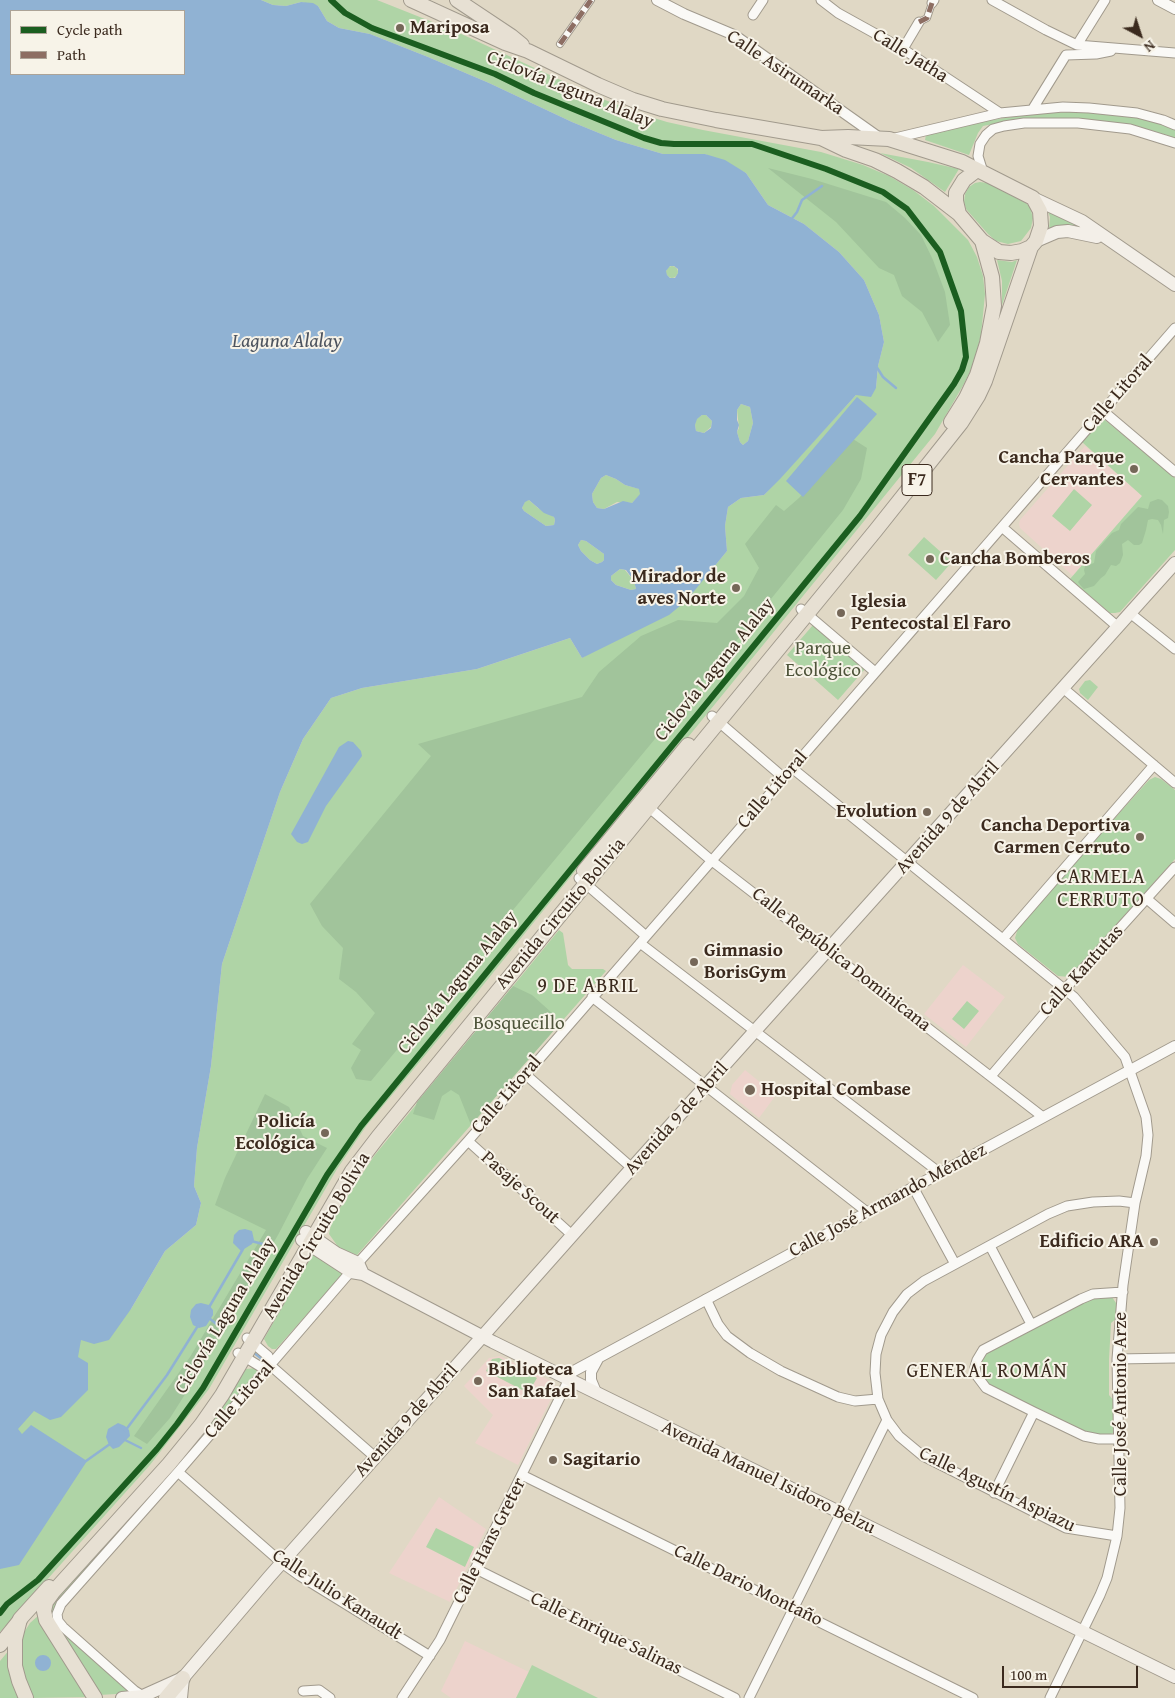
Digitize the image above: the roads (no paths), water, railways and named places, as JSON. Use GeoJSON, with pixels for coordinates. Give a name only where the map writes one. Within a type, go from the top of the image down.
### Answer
{"type":"FeatureCollection","features":[{"type":"Feature","properties":{"kind":"main road","name":"F7"},"geometry":{"type":"LineString","coordinates":[[410,0],[505,43],[528,51],[598,85],[633,100],[662,109],[821,138],[886,139],[943,155],[1082,221],[1175,285]]}},
{"type":"Feature","properties":{"kind":"main road","name":"F7"},"geometry":{"type":"LineString","coordinates":[[457,0],[511,36],[528,51]]}},
{"type":"Feature","properties":{"kind":"main road","name":"F7"},"geometry":{"type":"LineString","coordinates":[[821,138],[846,150],[875,160],[924,187],[959,214],[982,241],[993,249],[1004,253],[1022,251],[1057,232],[1080,232],[1107,240]]}},
{"type":"Feature","properties":{"kind":"main road"},"geometry":{"type":"LineString","coordinates":[[959,214],[956,193],[964,180],[980,171]]}},
{"type":"Feature","properties":{"kind":"main road","name":"F7"},"geometry":{"type":"LineString","coordinates":[[1033,198],[1038,206],[1041,218],[1041,226],[1034,244]]}},
{"type":"Feature","properties":{"kind":"main road","name":"Avenida Circuito Bolivia"},"geometry":{"type":"LineString","coordinates":[[0,1645],[20,1619],[174,1445],[241,1355],[308,1238],[352,1171],[582,881],[804,611],[952,421],[977,375],[994,306],[992,277],[982,241]]}},
{"type":"Feature","properties":{"kind":"main road","name":"Avenida Circuito Bolivia"},"geometry":{"type":"LineString","coordinates":[[804,611],[894,509],[970,411],[985,381],[1034,244]]}},
{"type":"Feature","properties":{"kind":"main road","name":"Avenida 9 de Abril"},"geometry":{"type":"LineString","coordinates":[[122,1698],[142,1696],[183,1678],[375,1457],[572,1235],[908,863],[1175,563]]}},
{"type":"Feature","properties":{"kind":"main road","name":"Avenida Manuel Isidoro Belzu"},"geometry":{"type":"LineString","coordinates":[[308,1238],[358,1270],[483,1337],[1082,1633],[1175,1677]]}},
{"type":"Feature","properties":{"kind":"main road","name":"Avenida Circuito Bolivia"},"geometry":{"type":"LineString","coordinates":[[95,1698],[46,1620],[44,1611],[46,1602],[169,1464],[201,1425],[222,1395],[241,1355]]}},
{"type":"Feature","properties":{"kind":"main road","name":"Avenida Circuito Bolivia"},"geometry":{"type":"LineString","coordinates":[[20,1619],[15,1639],[14,1655],[19,1681],[26,1698]]}},
{"type":"Feature","properties":{"kind":"main road"},"geometry":{"type":"LineString","coordinates":[[166,1698],[183,1678]]}},
{"type":"Feature","properties":{"kind":"main road"},"geometry":{"type":"LineString","coordinates":[[181,1698],[183,1678]]}},
{"type":"Feature","properties":{"kind":"street"},"geometry":{"type":"LineString","coordinates":[[560,44],[591,0]]}},
{"type":"Feature","properties":{"kind":"street","name":"Calle Asirumarka"},"geometry":{"type":"LineString","coordinates":[[657,0],[684,14],[734,35],[886,139]]}},
{"type":"Feature","properties":{"kind":"street"},"geometry":{"type":"LineString","coordinates":[[753,15],[763,0]]}},
{"type":"Feature","properties":{"kind":"street","name":"Calle Jatha"},"geometry":{"type":"LineString","coordinates":[[821,0],[838,13],[902,49],[1000,113]]}},
{"type":"Feature","properties":{"kind":"street"},"geometry":{"type":"LineString","coordinates":[[992,0],[1077,45],[1175,53]]}},
{"type":"Feature","properties":{"kind":"street"},"geometry":{"type":"LineString","coordinates":[[1077,45],[1105,0]]}},
{"type":"Feature","properties":{"kind":"street"},"geometry":{"type":"LineString","coordinates":[[1158,0],[1175,9]]}},
{"type":"Feature","properties":{"kind":"street"},"geometry":{"type":"LineString","coordinates":[[902,49],[919,22],[927,18],[933,1]]}},
{"type":"Feature","properties":{"kind":"street"},"geometry":{"type":"LineString","coordinates":[[1032,110],[1066,55],[1096,54],[1122,49]]}},
{"type":"Feature","properties":{"kind":"street"},"geometry":{"type":"LineString","coordinates":[[886,139],[1000,113],[1063,107],[1136,113],[1175,125]]}},
{"type":"Feature","properties":{"kind":"street"},"geometry":{"type":"LineString","coordinates":[[980,171],[978,156],[980,144],[986,135],[993,129],[1024,123],[1078,123],[1130,129],[1175,143]]}},
{"type":"Feature","properties":{"kind":"street","name":"Calle Litoral"},"geometry":{"type":"LineString","coordinates":[[142,1696],[63,1627],[58,1621],[57,1614],[61,1604],[270,1365],[358,1270],[643,939],[1175,328]]}},
{"type":"Feature","properties":{"kind":"street"},"geometry":{"type":"LineString","coordinates":[[1103,411],[1175,472]]}},
{"type":"Feature","properties":{"kind":"street"},"geometry":{"type":"LineString","coordinates":[[1002,527],[1118,627]]}},
{"type":"Feature","properties":{"kind":"street"},"geometry":{"type":"LineString","coordinates":[[804,611],[875,672]]}},
{"type":"Feature","properties":{"kind":"street"},"geometry":{"type":"LineString","coordinates":[[1130,613],[1175,649]]}},
{"type":"Feature","properties":{"kind":"street"},"geometry":{"type":"LineString","coordinates":[[1063,688],[1175,784]]}},
{"type":"Feature","properties":{"kind":"street"},"geometry":{"type":"LineString","coordinates":[[716,719],[784,778]]}},
{"type":"Feature","properties":{"kind":"street"},"geometry":{"type":"LineString","coordinates":[[1003,940],[1154,765]]}},
{"type":"Feature","properties":{"kind":"street","name":"Calle José Antonio Arze"},"geometry":{"type":"LineString","coordinates":[[792,768],[1065,989],[1125,1057],[1146,1116],[1148,1135],[1146,1156],[1136,1203],[1123,1292],[1117,1359],[1120,1508],[1117,1536],[1107,1578],[1050,1698]]}},
{"type":"Feature","properties":{"kind":"street","name":"Calle República Dominicana"},"geometry":{"type":"LineString","coordinates":[[645,804],[712,861],[991,1076],[1042,1118]]}},
{"type":"Feature","properties":{"kind":"street","name":"Calle Kantutas"},"geometry":{"type":"LineString","coordinates":[[991,1076],[1065,989],[1175,868]]}},
{"type":"Feature","properties":{"kind":"street"},"geometry":{"type":"LineString","coordinates":[[582,881],[643,939],[756,1031],[940,1173]]}},
{"type":"Feature","properties":{"kind":"street"},"geometry":{"type":"LineString","coordinates":[[1147,899],[1175,923]]}},
{"type":"Feature","properties":{"kind":"street"},"geometry":{"type":"LineString","coordinates":[[592,998],[867,1212]]}},
{"type":"Feature","properties":{"kind":"street","name":"Calle José Armando Méndez"},"geometry":{"type":"LineString","coordinates":[[569,1379],[572,1372],[601,1356],[1175,1046]]}},
{"type":"Feature","properties":{"kind":"street"},"geometry":{"type":"LineString","coordinates":[[526,1074],[632,1168]]}},
{"type":"Feature","properties":{"kind":"street","name":"Pasaje Scout"},"geometry":{"type":"LineString","coordinates":[[468,1141],[572,1235]]}},
{"type":"Feature","properties":{"kind":"street"},"geometry":{"type":"LineString","coordinates":[[913,1188],[956,1264]]}},
{"type":"Feature","properties":{"kind":"street","name":"Calle Agustín Aspiazu"},"geometry":{"type":"LineString","coordinates":[[1117,1536],[1066,1528],[923,1456],[899,1436],[887,1420],[878,1399],[875,1373],[876,1354],[881,1335],[893,1312],[907,1294],[924,1281],[1048,1214],[1068,1206],[1119,1200],[1136,1203]]}},
{"type":"Feature","properties":{"kind":"street"},"geometry":{"type":"LineString","coordinates":[[990,1246],[1031,1324]]}},
{"type":"Feature","properties":{"kind":"street"},"geometry":{"type":"LineString","coordinates":[[1119,1439],[1099,1439],[1084,1436],[986,1388],[977,1376],[975,1367],[983,1350],[1031,1324],[1087,1296],[1108,1292],[1123,1292]]}},
{"type":"Feature","properties":{"kind":"street"},"geometry":{"type":"LineString","coordinates":[[706,1300],[718,1324],[728,1336],[750,1353],[781,1371],[838,1397],[855,1401],[878,1399]]}},
{"type":"Feature","properties":{"kind":"street"},"geometry":{"type":"LineString","coordinates":[[250,1340],[268,1356],[270,1365],[375,1457]]}},
{"type":"Feature","properties":{"kind":"street"},"geometry":{"type":"LineString","coordinates":[[241,1355],[261,1367],[270,1365]]}},
{"type":"Feature","properties":{"kind":"street"},"geometry":{"type":"LineString","coordinates":[[596,1392],[590,1372],[601,1356]]}},
{"type":"Feature","properties":{"kind":"street"},"geometry":{"type":"LineString","coordinates":[[1117,1359],[1175,1358]]}},
{"type":"Feature","properties":{"kind":"street","name":"Calle Hans Greter"},"geometry":{"type":"LineString","coordinates":[[402,1698],[440,1640],[569,1379]]}},
{"type":"Feature","properties":{"kind":"street"},"geometry":{"type":"LineString","coordinates":[[994,1493],[1034,1412]]}},
{"type":"Feature","properties":{"kind":"street"},"geometry":{"type":"LineString","coordinates":[[749,1698],[887,1420]]}},
{"type":"Feature","properties":{"kind":"street","name":"Calle Julio Kanaudt"},"geometry":{"type":"LineString","coordinates":[[178,1472],[282,1563],[430,1656]]}},
{"type":"Feature","properties":{"kind":"street","name":"Calle Dario Montaño"},"geometry":{"type":"LineString","coordinates":[[522,1475],[973,1698]]}},
{"type":"Feature","properties":{"kind":"street","name":"Calle Enrique Salinas"},"geometry":{"type":"LineString","coordinates":[[476,1569],[736,1698]]}},
{"type":"Feature","properties":{"kind":"street"},"geometry":{"type":"LineString","coordinates":[[303,1691],[318,1690],[330,1698]]}},
{"type":"Feature","properties":{"kind":"water","name":"Laguna Alalay"},"geometry":{"type":"Polygon","coordinates":[[[0,0],[261,0],[273,5],[286,6],[301,2],[313,3],[318,6],[327,21],[339,28],[370,34],[428,57],[616,140],[663,154],[705,154],[725,160],[746,173],[768,205],[804,224],[839,252],[864,280],[879,315],[884,342],[878,366],[876,388],[871,397],[856,395],[764,495],[741,498],[728,507],[725,526],[727,551],[686,601],[669,615],[582,658],[570,638],[477,669],[362,688],[331,698],[303,739],[280,792],[222,964],[211,1066],[197,1148],[194,1186],[201,1203],[196,1225],[165,1251],[131,1309],[109,1340],[94,1344],[81,1340],[78,1357],[88,1363],[88,1390],[61,1417],[50,1420],[34,1411],[18,1429],[22,1434],[31,1425],[87,1461],[19,1565],[0,1569],[0,0]],[[670,266],[666,271],[670,278],[675,278],[678,269],[670,266]],[[741,404],[737,410],[739,425],[737,432],[743,445],[748,441],[753,423],[750,407],[741,404]],[[702,415],[697,419],[696,431],[704,433],[711,428],[712,421],[706,415],[702,415]],[[606,475],[601,478],[592,494],[593,502],[597,508],[604,509],[623,501],[632,503],[640,494],[639,489],[625,485],[616,479],[606,475]],[[529,500],[525,502],[522,508],[524,511],[546,526],[554,525],[554,517],[544,513],[529,500]],[[581,540],[578,545],[590,560],[597,564],[604,560],[604,554],[586,541],[581,540]],[[620,569],[611,576],[611,580],[616,585],[631,590],[636,589],[634,581],[626,570],[620,569]]]}},
{"type":"Feature","properties":{"kind":"water"},"geometry":{"type":"Polygon","coordinates":[[[857,397],[877,414],[803,497],[786,481],[857,397]]]}},
{"type":"Feature","properties":{"kind":"water"},"geometry":{"type":"Polygon","coordinates":[[[348,741],[353,742],[361,751],[362,756],[326,806],[308,842],[302,844],[297,842],[291,834],[339,747],[348,741]]]}},
{"type":"Feature","properties":{"kind":"water"},"geometry":{"type":"Polygon","coordinates":[[[239,1230],[252,1231],[254,1240],[252,1244],[241,1251],[233,1243],[234,1235],[239,1230]]]}},
{"type":"Feature","properties":{"kind":"water"},"geometry":{"type":"Polygon","coordinates":[[[196,1304],[209,1305],[213,1310],[213,1315],[206,1326],[199,1328],[193,1325],[190,1317],[191,1310],[196,1304]]]}},
{"type":"Feature","properties":{"kind":"water"},"geometry":{"type":"Polygon","coordinates":[[[118,1423],[129,1430],[130,1436],[119,1447],[113,1449],[106,1437],[108,1429],[118,1423]]]}},
{"type":"Feature","properties":{"kind":"water"},"geometry":{"type":"Polygon","coordinates":[[[43,1655],[51,1663],[43,1671],[35,1663],[43,1655]]]}},
{"type":"Feature","properties":{"kind":"waterway"},"geometry":{"type":"LineString","coordinates":[[790,221],[797,212],[802,200],[822,186]]}},
{"type":"Feature","properties":{"kind":"waterway"},"geometry":{"type":"LineString","coordinates":[[876,366],[883,377],[896,388]]}},
{"type":"Feature","properties":{"kind":"waterway"},"geometry":{"type":"LineString","coordinates":[[251,1241],[267,1245]]}},
{"type":"Feature","properties":{"kind":"waterway"},"geometry":{"type":"LineString","coordinates":[[208,1309],[243,1249]]}},
{"type":"Feature","properties":{"kind":"waterway"},"geometry":{"type":"LineString","coordinates":[[209,1318],[220,1327]]}},
{"type":"Feature","properties":{"kind":"waterway"},"geometry":{"type":"LineString","coordinates":[[125,1431],[167,1375],[199,1324]]}},
{"type":"Feature","properties":{"kind":"waterway"},"geometry":{"type":"LineString","coordinates":[[253,1352],[263,1360]]}},
{"type":"Feature","properties":{"kind":"waterway"},"geometry":{"type":"LineString","coordinates":[[125,1440],[141,1448]]}},
{"type":"Feature","properties":{"kind":"waterway"},"geometry":{"type":"LineString","coordinates":[[86,1461],[110,1444]]}},
{"type":"Feature","properties":{"kind":"place","name":"Mariposa"},"geometry":{"type":"Point","coordinates":[400,28]}},
{"type":"Feature","properties":{"kind":"place","name":"Cancha Parque Cervantes"},"geometry":{"type":"Point","coordinates":[1134,469]}},
{"type":"Feature","properties":{"kind":"place","name":"Cancha Bomberos"},"geometry":{"type":"Point","coordinates":[930,559]}},
{"type":"Feature","properties":{"kind":"place","name":"Mirador de aves Norte"},"geometry":{"type":"Point","coordinates":[736,588]}},
{"type":"Feature","properties":{"kind":"place","name":"Iglesia Pentecostal El Faro"},"geometry":{"type":"Point","coordinates":[841,613]}},
{"type":"Feature","properties":{"kind":"place","name":"Evolution"},"geometry":{"type":"Point","coordinates":[927,812]}},
{"type":"Feature","properties":{"kind":"place","name":"Cancha Deportiva Carmen Cerruto"},"geometry":{"type":"Point","coordinates":[1140,837]}},
{"type":"Feature","properties":{"kind":"place","name":"Gimnasio BorisGym"},"geometry":{"type":"Point","coordinates":[694,962]}},
{"type":"Feature","properties":{"kind":"place","name":"Hospital Combase"},"geometry":{"type":"Point","coordinates":[750,1090]}},
{"type":"Feature","properties":{"kind":"place","name":"Policía Ecológica"},"geometry":{"type":"Point","coordinates":[325,1133]}},
{"type":"Feature","properties":{"kind":"place","name":"Edificio ARA"},"geometry":{"type":"Point","coordinates":[1154,1242]}},
{"type":"Feature","properties":{"kind":"place","name":"Biblioteca San Rafael"},"geometry":{"type":"Point","coordinates":[478,1381]}},
{"type":"Feature","properties":{"kind":"place","name":"Sagitario"},"geometry":{"type":"Point","coordinates":[553,1460]}},
{"type":"Feature","properties":{"kind":"district","name":"CARMELA CERRUTO"},"geometry":{"type":"Point","coordinates":[1101,890]}},
{"type":"Feature","properties":{"kind":"district","name":"9 DE ABRIL"},"geometry":{"type":"Point","coordinates":[588,987]}},
{"type":"Feature","properties":{"kind":"district","name":"GENERAL ROMÁN"},"geometry":{"type":"Point","coordinates":[987,1372]}},
{"type":"Feature","properties":{"kind":"park label","name":"Parque Ecológico"},"geometry":{"type":"Point","coordinates":[823,660]}},
{"type":"Feature","properties":{"kind":"park label","name":"Bosquecillo"},"geometry":{"type":"Point","coordinates":[519,1024]}}]}
